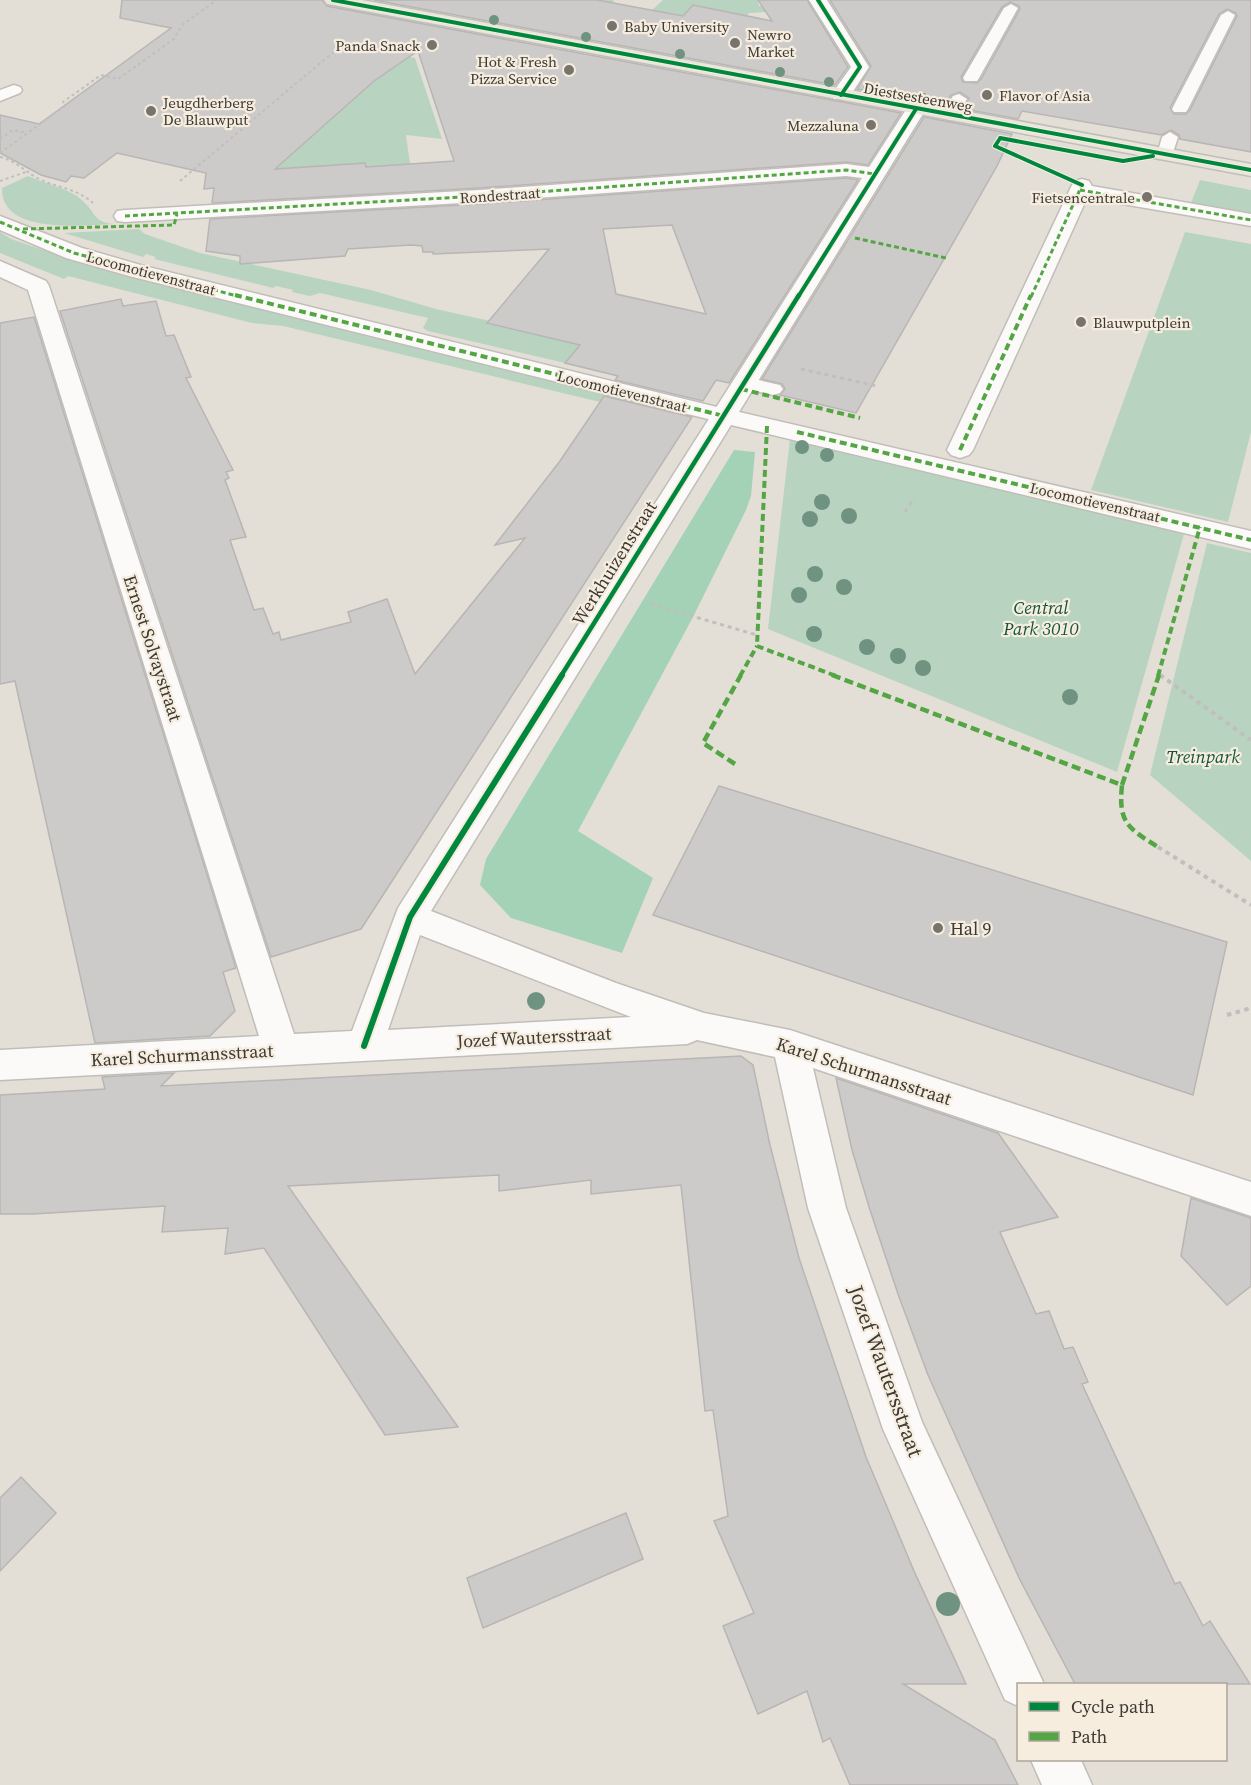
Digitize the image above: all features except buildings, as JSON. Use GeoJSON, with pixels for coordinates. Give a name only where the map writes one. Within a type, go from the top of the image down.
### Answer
{"type":"FeatureCollection","features":[{"type":"Feature","properties":{"kind":"main road","name":"Diestsesteenweg"},"geometry":{"type":"LineString","coordinates":[[333,0],[916,109],[955,107],[1167,146],[1251,170]]}},
{"type":"Feature","properties":{"kind":"street"},"geometry":{"type":"LineString","coordinates":[[818,0],[860,67],[841,95]]}},
{"type":"Feature","properties":{"kind":"street","name":"Werkhuizenstraat"},"geometry":{"type":"LineString","coordinates":[[364,1046],[410,917],[916,109]]}},
{"type":"Feature","properties":{"kind":"street","name":"Rondestraat"},"geometry":{"type":"LineString","coordinates":[[125,216],[480,196],[846,170],[875,174]]}},
{"type":"Feature","properties":{"kind":"street"},"geometry":{"type":"LineString","coordinates":[[960,450],[1081,187],[1251,220]]}},
{"type":"Feature","properties":{"kind":"street","name":"Locomotievenstraat"},"geometry":{"type":"LineString","coordinates":[[0,222],[75,253],[137,271],[724,416],[1251,540]]}},
{"type":"Feature","properties":{"kind":"street","name":"Ernest Solvaystraat"},"geometry":{"type":"LineString","coordinates":[[0,268],[38,286],[281,1050]]}},
{"type":"Feature","properties":{"kind":"street","name":"Karel Schurmansstraat"},"geometry":{"type":"LineString","coordinates":[[410,917],[604,993],[704,1028],[790,1045],[1251,1199]]}},
{"type":"Feature","properties":{"kind":"street","name":"Jozef Wautersstraat"},"geometry":{"type":"LineString","coordinates":[[364,1046],[704,1028]]}},
{"type":"Feature","properties":{"kind":"street","name":"Jozef Wautersstraat"},"geometry":{"type":"LineString","coordinates":[[790,1045],[827,1208],[904,1429],[1021,1683]]}},
{"type":"Feature","properties":{"kind":"street","name":"Karel Schurmansstraat"},"geometry":{"type":"LineString","coordinates":[[0,1065],[364,1046]]}},
{"type":"Feature","properties":{"kind":"street"},"geometry":{"type":"LineString","coordinates":[[1056,1761],[1068,1785]]}},
{"type":"Feature","properties":{"kind":"lane"},"geometry":{"type":"LineString","coordinates":[[972,78],[1011,8]]}},
{"type":"Feature","properties":{"kind":"lane"},"geometry":{"type":"LineString","coordinates":[[1180,109],[1228,15]]}},
{"type":"Feature","properties":{"kind":"lane"},"geometry":{"type":"LineString","coordinates":[[745,383],[773,389]]}},
{"type":"Feature","properties":{"kind":"path"},"geometry":{"type":"LineString","coordinates":[[0,155],[69,103],[63,102],[100,75],[118,79],[174,39],[182,25],[218,0]]}},
{"type":"Feature","properties":{"kind":"path"},"geometry":{"type":"LineString","coordinates":[[177,214],[186,207],[176,195],[174,189],[177,184],[343,44]]}},
{"type":"Feature","properties":{"kind":"path"},"geometry":{"type":"LineString","coordinates":[[0,139],[13,130],[28,133]]}},
{"type":"Feature","properties":{"kind":"path"},"geometry":{"type":"LineString","coordinates":[[0,155],[15,160],[41,180],[72,188],[91,201],[103,214],[125,216]]}},
{"type":"Feature","properties":{"kind":"path"},"geometry":{"type":"LineString","coordinates":[[0,181],[29,171]]}},
{"type":"Feature","properties":{"kind":"path"},"geometry":{"type":"LineString","coordinates":[[760,359],[877,386]]}},
{"type":"Feature","properties":{"kind":"path"},"geometry":{"type":"LineString","coordinates":[[905,512],[914,498]]}},
{"type":"Feature","properties":{"kind":"path"},"geometry":{"type":"LineString","coordinates":[[660,606],[757,635]]}},
{"type":"Feature","properties":{"kind":"path"},"geometry":{"type":"LineString","coordinates":[[1159,674],[1251,740]]}},
{"type":"Feature","properties":{"kind":"path"},"geometry":{"type":"LineString","coordinates":[[1158,848],[1251,905]]}},
{"type":"Feature","properties":{"kind":"path"},"geometry":{"type":"LineString","coordinates":[[1227,1015],[1251,1008]]}},
{"type":"Feature","properties":{"kind":"green space"},"geometry":{"type":"Polygon","coordinates":[[[559,0],[613,0],[614,3],[651,11],[663,0],[758,0],[759,6],[768,5],[772,12],[749,13],[742,21],[729,12],[694,5],[678,24],[612,3],[559,0]]]}},
{"type":"Feature","properties":{"kind":"green space"},"geometry":{"type":"Polygon","coordinates":[[[353,46],[415,58],[442,139],[406,135],[411,171],[274,170],[353,46]]]}},
{"type":"Feature","properties":{"kind":"green space"},"geometry":{"type":"Polygon","coordinates":[[[28,176],[72,193],[84,202],[98,219],[113,224],[66,226],[30,221],[15,214],[5,203],[2,188],[28,176]]]}},
{"type":"Feature","properties":{"kind":"green space"},"geometry":{"type":"Polygon","coordinates":[[[1200,180],[1251,190],[1251,215],[1191,203],[1200,180]]]}},
{"type":"Feature","properties":{"kind":"green space"},"geometry":{"type":"Polygon","coordinates":[[[139,229],[145,234],[200,253],[371,290],[436,309],[490,321],[488,324],[580,345],[565,363],[428,331],[423,328],[428,318],[320,293],[310,296],[276,286],[273,288],[154,259],[156,257],[146,254],[143,257],[64,233],[139,229]]]}},
{"type":"Feature","properties":{"kind":"green space"},"geometry":{"type":"Polygon","coordinates":[[[0,232],[11,239],[76,261],[160,284],[678,411],[688,416],[688,423],[283,326],[252,323],[68,276],[64,279],[0,253],[0,232]]]}},
{"type":"Feature","properties":{"kind":"green space"},"geometry":{"type":"Polygon","coordinates":[[[1185,232],[1251,244],[1251,432],[1228,522],[1091,490],[1185,232]]]}},
{"type":"Feature","properties":{"kind":"green space","name":"Central Park 3010"},"geometry":{"type":"Polygon","coordinates":[[[790,439],[1184,534],[1117,772],[768,629],[790,439]]]}},
{"type":"Feature","properties":{"kind":"green space"},"geometry":{"type":"Polygon","coordinates":[[[734,450],[755,452],[751,496],[746,510],[693,617],[578,831],[653,878],[622,953],[511,918],[480,885],[486,859],[734,450]]]}},
{"type":"Feature","properties":{"kind":"green space","name":"Treinpark"},"geometry":{"type":"Polygon","coordinates":[[[1207,543],[1251,553],[1251,861],[1150,775],[1207,543]]]}},
{"type":"Feature","properties":{"kind":"marked path"},"geometry":{"type":"LineString","coordinates":[[125,216],[480,196],[846,170],[875,174]]}},
{"type":"Feature","properties":{"kind":"marked path"},"geometry":{"type":"LineString","coordinates":[[960,450],[1082,185]]}},
{"type":"Feature","properties":{"kind":"marked path"},"geometry":{"type":"LineString","coordinates":[[1080,190],[1251,220]]}},
{"type":"Feature","properties":{"kind":"marked path"},"geometry":{"type":"LineString","coordinates":[[23,229],[174,225],[177,214]]}},
{"type":"Feature","properties":{"kind":"marked path"},"geometry":{"type":"LineString","coordinates":[[0,222],[74,253],[137,271],[724,416]]}},
{"type":"Feature","properties":{"kind":"marked path"},"geometry":{"type":"LineString","coordinates":[[855,238],[946,258]]}},
{"type":"Feature","properties":{"kind":"marked path"},"geometry":{"type":"LineString","coordinates":[[741,389],[860,418]]}},
{"type":"Feature","properties":{"kind":"marked path"},"geometry":{"type":"LineString","coordinates":[[767,426],[757,646],[1122,785],[1121,809],[1126,824],[1158,847]]}},
{"type":"Feature","properties":{"kind":"marked path"},"geometry":{"type":"LineString","coordinates":[[797,432],[1251,540]]}},
{"type":"Feature","properties":{"kind":"marked path"},"geometry":{"type":"LineString","coordinates":[[1122,785],[1159,674],[1200,527]]}},
{"type":"Feature","properties":{"kind":"marked path"},"geometry":{"type":"LineString","coordinates":[[735,764],[703,743],[757,646]]}},
{"type":"Feature","properties":{"kind":"cycle path"},"geometry":{"type":"LineString","coordinates":[[333,0],[1251,170]]}},
{"type":"Feature","properties":{"kind":"cycle path"},"geometry":{"type":"LineString","coordinates":[[818,0],[860,67],[841,95]]}},
{"type":"Feature","properties":{"kind":"cycle path"},"geometry":{"type":"LineString","coordinates":[[364,1046],[410,917],[916,109]]}},
{"type":"Feature","properties":{"kind":"cycle path"},"geometry":{"type":"LineString","coordinates":[[1000,138],[1123,161],[1153,156]]}},
{"type":"Feature","properties":{"kind":"cycle path"},"geometry":{"type":"LineString","coordinates":[[999,140],[995,146],[1082,185]]}},
{"type":"Feature","properties":{"kind":"place","name":"Baby University"},"geometry":{"type":"Point","coordinates":[612,26]}},
{"type":"Feature","properties":{"kind":"place","name":"Newro Market"},"geometry":{"type":"Point","coordinates":[735,43]}},
{"type":"Feature","properties":{"kind":"place","name":"Panda Snack"},"geometry":{"type":"Point","coordinates":[432,45]}},
{"type":"Feature","properties":{"kind":"place","name":"Hot & Fresh Pizza Service"},"geometry":{"type":"Point","coordinates":[569,70]}},
{"type":"Feature","properties":{"kind":"place","name":"Flavor of Asia"},"geometry":{"type":"Point","coordinates":[987,95]}},
{"type":"Feature","properties":{"kind":"place","name":"Jeugdherberg De Blauwput"},"geometry":{"type":"Point","coordinates":[151,111]}},
{"type":"Feature","properties":{"kind":"place","name":"Mezzaluna"},"geometry":{"type":"Point","coordinates":[871,125]}},
{"type":"Feature","properties":{"kind":"place","name":"Fietsencentrale"},"geometry":{"type":"Point","coordinates":[1147,197]}},
{"type":"Feature","properties":{"kind":"place","name":"Blauwputplein"},"geometry":{"type":"Point","coordinates":[1081,322]}},
{"type":"Feature","properties":{"kind":"place","name":"Hal 9"},"geometry":{"type":"Point","coordinates":[938,928]}}]}
